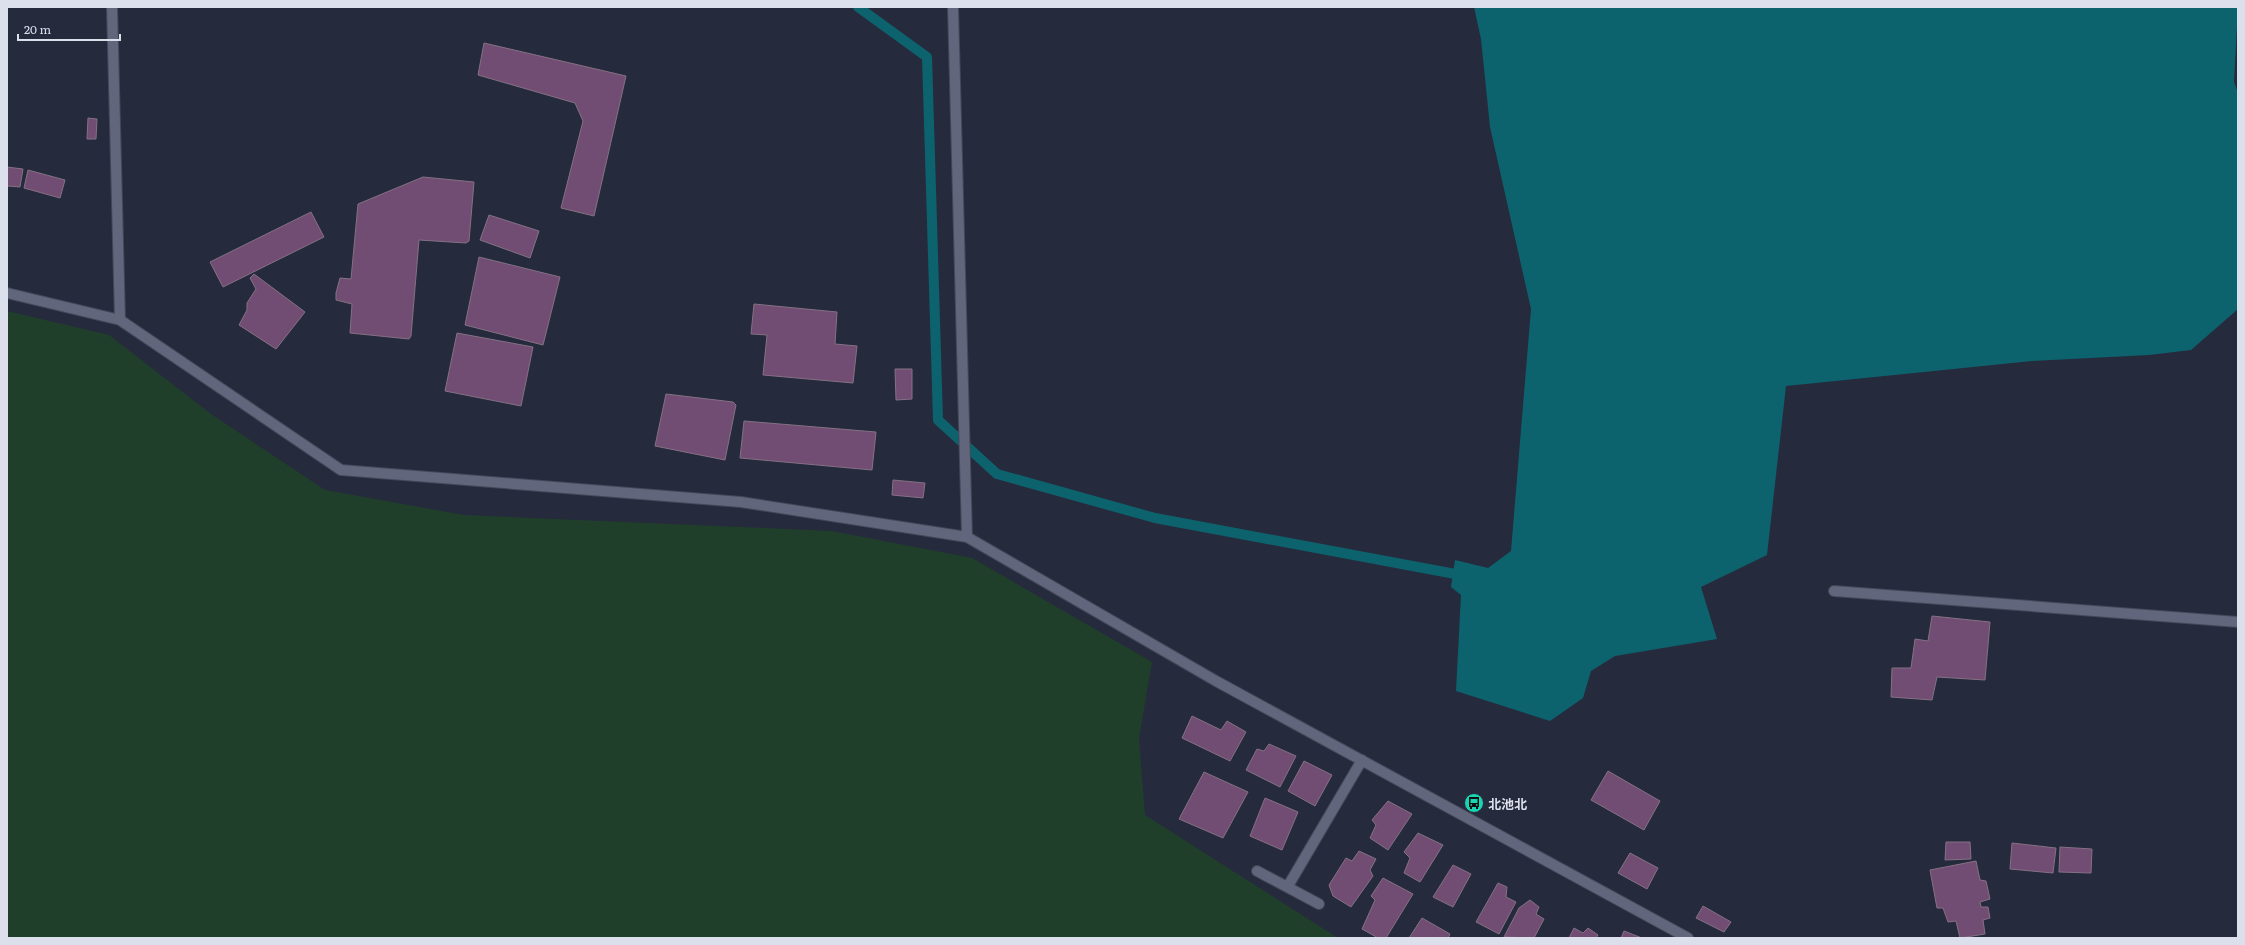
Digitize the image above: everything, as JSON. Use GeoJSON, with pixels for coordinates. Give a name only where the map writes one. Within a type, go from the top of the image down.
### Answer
{"type":"FeatureCollection","features":[{"type":"Feature","properties":{"kind":"street"},"geometry":{"type":"LineString","coordinates":[[112,7],[120,320]]}},
{"type":"Feature","properties":{"kind":"street"},"geometry":{"type":"LineString","coordinates":[[952,7],[967,538]]}},
{"type":"Feature","properties":{"kind":"street"},"geometry":{"type":"LineString","coordinates":[[7,293],[120,320],[341,470],[741,502],[967,538],[1216,681],[1688,938]]}},
{"type":"Feature","properties":{"kind":"street"},"geometry":{"type":"LineString","coordinates":[[1834,591],[2238,622]]}},
{"type":"Feature","properties":{"kind":"street"},"geometry":{"type":"LineString","coordinates":[[1288,886],[1362,760]]}},
{"type":"Feature","properties":{"kind":"street"},"geometry":{"type":"LineString","coordinates":[[1257,871],[1288,886],[1319,904]]}},
{"type":"Feature","properties":{"kind":"shaded area"},"geometry":{"type":"Polygon","coordinates":[[[1474,7],[2238,7],[2234,82],[2238,93],[2238,309],[2191,350],[2149,355],[2032,361],[1786,386],[1767,555],[1701,587],[1717,639],[1615,656],[1591,671],[1583,698],[1550,721],[1456,691],[1461,595],[1451,587],[1455,560],[1488,568],[1511,551],[1531,309],[1490,127],[1481,39],[1474,7]]]}},
{"type":"Feature","properties":{"kind":"shaded area"},"geometry":{"type":"Polygon","coordinates":[[[7,311],[109,335],[211,414],[325,490],[464,515],[832,531],[972,558],[1152,662],[1139,738],[1145,815],[1338,938],[7,938],[7,311]]]}},
{"type":"Feature","properties":{"kind":"building"},"geometry":{"type":"Polygon","coordinates":[[[484,43],[626,76],[594,216],[561,208],[583,121],[575,103],[478,75],[484,43]]]}},
{"type":"Feature","properties":{"kind":"building"},"geometry":{"type":"Polygon","coordinates":[[[88,118],[97,119],[96,139],[87,139],[88,118]]]}},
{"type":"Feature","properties":{"kind":"building"},"geometry":{"type":"Polygon","coordinates":[[[7,167],[23,169],[20,187],[7,186],[7,167]]]}},
{"type":"Feature","properties":{"kind":"building"},"geometry":{"type":"Polygon","coordinates":[[[28,170],[65,180],[60,198],[24,188],[28,170]]]}},
{"type":"Feature","properties":{"kind":"building"},"geometry":{"type":"Polygon","coordinates":[[[423,177],[474,182],[469,241],[466,243],[419,240],[411,336],[409,339],[350,333],[352,304],[336,300],[336,293],[340,278],[351,279],[358,204],[423,177]]]}},
{"type":"Feature","properties":{"kind":"building"},"geometry":{"type":"Polygon","coordinates":[[[311,212],[324,237],[223,287],[210,262],[311,212]]]}},
{"type":"Feature","properties":{"kind":"building"},"geometry":{"type":"Polygon","coordinates":[[[489,215],[539,231],[530,258],[480,240],[489,215]]]}},
{"type":"Feature","properties":{"kind":"building"},"geometry":{"type":"Polygon","coordinates":[[[479,257],[560,277],[543,345],[465,325],[479,257]]]}},
{"type":"Feature","properties":{"kind":"building"},"geometry":{"type":"Polygon","coordinates":[[[254,274],[305,312],[276,349],[239,325],[247,310],[247,303],[256,289],[250,278],[254,274]]]}},
{"type":"Feature","properties":{"kind":"building"},"geometry":{"type":"Polygon","coordinates":[[[754,304],[837,312],[835,344],[857,346],[853,383],[763,375],[767,335],[751,334],[754,304]]]}},
{"type":"Feature","properties":{"kind":"building"},"geometry":{"type":"Polygon","coordinates":[[[457,333],[533,347],[521,406],[445,391],[457,333]]]}},
{"type":"Feature","properties":{"kind":"building"},"geometry":{"type":"Polygon","coordinates":[[[895,369],[912,369],[912,399],[896,400],[895,369]]]}},
{"type":"Feature","properties":{"kind":"building"},"geometry":{"type":"Polygon","coordinates":[[[666,394],[733,402],[736,405],[725,460],[655,446],[666,394]]]}},
{"type":"Feature","properties":{"kind":"building"},"geometry":{"type":"Polygon","coordinates":[[[744,421],[876,432],[872,470],[740,458],[744,421]]]}},
{"type":"Feature","properties":{"kind":"building"},"geometry":{"type":"Polygon","coordinates":[[[893,480],[925,483],[923,498],[892,495],[893,480]]]}},
{"type":"Feature","properties":{"kind":"building"},"geometry":{"type":"Polygon","coordinates":[[[1932,616],[1990,622],[1985,680],[1937,677],[1932,700],[1891,697],[1892,668],[1911,668],[1915,639],[1928,641],[1932,616]]]}},
{"type":"Feature","properties":{"kind":"building"},"geometry":{"type":"Polygon","coordinates":[[[1192,716],[1221,730],[1227,721],[1246,732],[1230,761],[1182,738],[1192,716]]]}},
{"type":"Feature","properties":{"kind":"building"},"geometry":{"type":"Polygon","coordinates":[[[1269,744],[1296,756],[1280,787],[1246,770],[1257,749],[1264,751],[1269,744]]]}},
{"type":"Feature","properties":{"kind":"building"},"geometry":{"type":"Polygon","coordinates":[[[1304,761],[1332,775],[1315,806],[1288,791],[1304,761]]]}},
{"type":"Feature","properties":{"kind":"building"},"geometry":{"type":"Polygon","coordinates":[[[1608,771],[1660,801],[1644,830],[1591,800],[1608,771]]]}},
{"type":"Feature","properties":{"kind":"building"},"geometry":{"type":"Polygon","coordinates":[[[1204,772],[1248,792],[1223,838],[1179,819],[1204,772]]]}},
{"type":"Feature","properties":{"kind":"building"},"geometry":{"type":"Polygon","coordinates":[[[1265,798],[1298,812],[1282,850],[1250,836],[1265,798]]]}},
{"type":"Feature","properties":{"kind":"building"},"geometry":{"type":"Polygon","coordinates":[[[1388,801],[1412,814],[1388,850],[1370,838],[1376,825],[1372,820],[1388,801]]]}},
{"type":"Feature","properties":{"kind":"building"},"geometry":{"type":"Polygon","coordinates":[[[1418,833],[1443,845],[1420,882],[1404,873],[1410,858],[1404,852],[1418,833]]]}},
{"type":"Feature","properties":{"kind":"building"},"geometry":{"type":"Polygon","coordinates":[[[1946,842],[1970,842],[1971,859],[1945,860],[1946,842]]]}},
{"type":"Feature","properties":{"kind":"building"},"geometry":{"type":"Polygon","coordinates":[[[2012,843],[2056,848],[2053,873],[2010,869],[2012,843]]]}},
{"type":"Feature","properties":{"kind":"building"},"geometry":{"type":"Polygon","coordinates":[[[2060,847],[2092,849],[2091,873],[2059,872],[2060,847]]]}},
{"type":"Feature","properties":{"kind":"building"},"geometry":{"type":"Polygon","coordinates":[[[1359,851],[1376,859],[1370,870],[1373,876],[1351,907],[1333,896],[1329,885],[1346,858],[1352,861],[1359,851]]]}},
{"type":"Feature","properties":{"kind":"building"},"geometry":{"type":"Polygon","coordinates":[[[1630,853],[1658,868],[1647,889],[1618,873],[1630,853]]]}},
{"type":"Feature","properties":{"kind":"building"},"geometry":{"type":"Polygon","coordinates":[[[1976,861],[1980,880],[1986,881],[1990,899],[1980,902],[1981,907],[1988,907],[1990,918],[1983,920],[1985,934],[1960,938],[1956,921],[1948,922],[1943,908],[1937,908],[1930,870],[1976,861]]]}},
{"type":"Feature","properties":{"kind":"building"},"geometry":{"type":"Polygon","coordinates":[[[1453,865],[1471,874],[1453,907],[1433,897],[1453,865]]]}},
{"type":"Feature","properties":{"kind":"building"},"geometry":{"type":"Polygon","coordinates":[[[1383,878],[1413,894],[1386,938],[1378,938],[1362,929],[1375,900],[1371,896],[1383,878]]]}},
{"type":"Feature","properties":{"kind":"building"},"geometry":{"type":"Polygon","coordinates":[[[1498,883],[1507,887],[1506,897],[1516,902],[1499,934],[1476,922],[1498,883]]]}},
{"type":"Feature","properties":{"kind":"building"},"geometry":{"type":"Polygon","coordinates":[[[1530,900],[1539,907],[1536,914],[1544,919],[1534,938],[1504,937],[1519,908],[1530,900]]]}},
{"type":"Feature","properties":{"kind":"building"},"geometry":{"type":"Polygon","coordinates":[[[1703,906],[1731,922],[1724,932],[1696,918],[1703,906]]]}},
{"type":"Feature","properties":{"kind":"building"},"geometry":{"type":"Polygon","coordinates":[[[1422,918],[1450,934],[1448,938],[1409,938],[1422,918]]]}},
{"type":"Feature","properties":{"kind":"building"},"geometry":{"type":"Polygon","coordinates":[[[1574,928],[1583,933],[1588,928],[1598,935],[1596,938],[1569,938],[1574,928]]]}},
{"type":"Feature","properties":{"kind":"building"},"geometry":{"type":"Polygon","coordinates":[[[1624,931],[1642,938],[1621,938],[1624,931]]]}},
{"type":"Feature","properties":{"kind":"waterway"},"geometry":{"type":"LineString","coordinates":[[858,7],[927,57],[938,420],[997,474],[1155,518],[1466,576]]}},
{"type":"Feature","properties":{"kind":"place","name":"北池北"},"geometry":{"type":"Point","coordinates":[1474,803]}}]}
